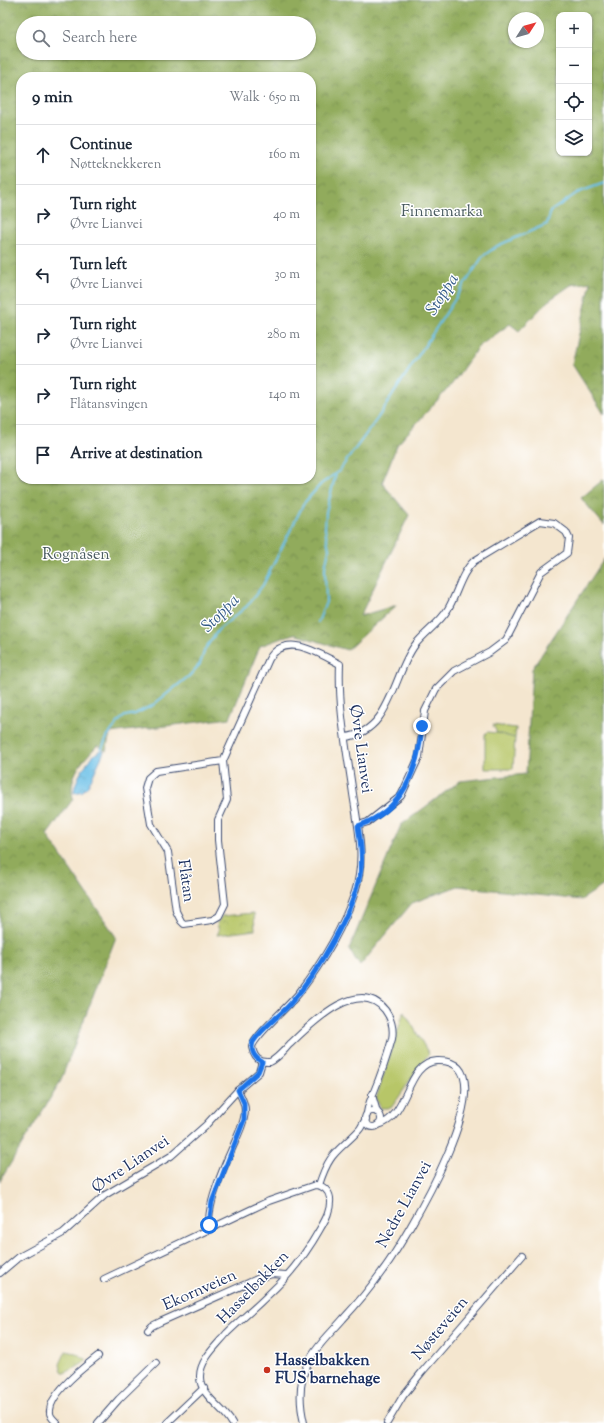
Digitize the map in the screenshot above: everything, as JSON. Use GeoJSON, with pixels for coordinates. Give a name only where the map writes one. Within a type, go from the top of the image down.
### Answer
{"type":"FeatureCollection","features":[{"type":"Feature","properties":{"kind":"street"},"geometry":{"type":"LineString","coordinates":[[345,737],[363,731],[378,721],[413,649],[442,618],[467,568],[474,561],[540,521],[554,522],[566,532],[570,543],[567,553],[541,572],[506,640],[490,652],[450,674],[431,697],[424,717],[418,757],[401,796],[368,822],[358,826]]}},
{"type":"Feature","properties":{"kind":"street","name":"Flåtan"},"geometry":{"type":"LineString","coordinates":[[223,761],[156,771],[150,775],[146,783],[151,824],[168,852],[176,911],[184,924],[212,920],[219,916],[225,904],[218,840],[218,820],[227,800],[223,761],[268,659],[277,649],[286,646],[301,647],[340,664]]}},
{"type":"Feature","properties":{"kind":"street","name":"Øvre Lianvei"},"geometry":{"type":"LineString","coordinates":[[0,1273],[20,1257],[63,1233],[105,1195],[171,1156],[206,1124],[238,1090],[258,1072],[262,1062],[258,1060],[254,1054],[252,1047],[253,1042],[300,992],[322,958],[349,906],[359,878],[361,867],[358,826],[339,692],[340,664]]}},
{"type":"Feature","properties":{"kind":"street"},"geometry":{"type":"LineString","coordinates":[[104,1279],[158,1252],[210,1230],[275,1199],[319,1185],[324,1167],[333,1154],[360,1129],[366,1117],[368,1106],[391,1044],[392,1029],[386,1011],[370,999],[353,999],[339,1005],[310,1026],[273,1060],[262,1062]]}},
{"type":"Feature","properties":{"kind":"street","name":"Nedre Lianvei"},"geometry":{"type":"LineString","coordinates":[[304,1423],[300,1396],[303,1376],[308,1364],[315,1351],[359,1301],[382,1271],[425,1203],[440,1172],[457,1125],[466,1091],[463,1076],[456,1067],[448,1063],[437,1061],[426,1065],[414,1078],[390,1120],[378,1125]]}},
{"type":"Feature","properties":{"kind":"street"},"geometry":{"type":"LineString","coordinates":[[210,1230],[208,1219],[210,1208],[227,1159],[244,1120],[244,1103],[238,1090]]}},
{"type":"Feature","properties":{"kind":"street"},"geometry":{"type":"LineString","coordinates":[[360,1129],[378,1125],[381,1121],[372,1095]]}},
{"type":"Feature","properties":{"kind":"street"},"geometry":{"type":"LineString","coordinates":[[366,1117],[371,1112],[378,1114],[395,1113]]}},
{"type":"Feature","properties":{"kind":"street"},"geometry":{"type":"LineString","coordinates":[[366,1117],[367,1124],[372,1127]]}},
{"type":"Feature","properties":{"kind":"street","name":"Hasselbakken"},"geometry":{"type":"LineString","coordinates":[[204,1388],[200,1376],[207,1357],[232,1329],[266,1297],[315,1239],[329,1213],[330,1204],[329,1195],[319,1185]]}},
{"type":"Feature","properties":{"kind":"street","name":"Nøsteveien"},"geometry":{"type":"LineString","coordinates":[[387,1423],[403,1396],[422,1372],[522,1256]]}},
{"type":"Feature","properties":{"kind":"street","name":"Ekornveien"},"geometry":{"type":"LineString","coordinates":[[148,1330],[156,1324],[264,1276],[272,1274],[286,1275]]}},
{"type":"Feature","properties":{"kind":"street"},"geometry":{"type":"LineString","coordinates":[[57,1423],[50,1413],[50,1407],[54,1400],[73,1376],[98,1356]]}},
{"type":"Feature","properties":{"kind":"street"},"geometry":{"type":"LineString","coordinates":[[98,1423],[116,1402],[156,1363]]}},
{"type":"Feature","properties":{"kind":"street"},"geometry":{"type":"LineString","coordinates":[[167,1423],[204,1388],[232,1423]]}},
{"type":"Feature","properties":{"kind":"green space","name":"Finnemarka"},"geometry":{"type":"Polygon","coordinates":[[[0,0],[604,0],[604,414],[572,364],[591,282],[571,285],[548,301],[519,331],[510,324],[478,347],[452,384],[397,445],[382,483],[409,515],[360,616],[397,605],[347,650],[293,634],[260,646],[230,718],[110,733],[106,751],[98,745],[82,763],[74,776],[72,790],[73,799],[47,835],[116,937],[60,1082],[0,1181],[0,0]]]}},
{"type":"Feature","properties":{"kind":"green space"},"geometry":{"type":"Polygon","coordinates":[[[604,479],[604,525],[581,498],[604,479]]]}},
{"type":"Feature","properties":{"kind":"green space"},"geometry":{"type":"Polygon","coordinates":[[[604,559],[604,885],[581,900],[458,886],[412,903],[360,966],[349,949],[401,825],[460,781],[526,774],[532,669],[604,559]]]}},
{"type":"Feature","properties":{"kind":"green space"},"geometry":{"type":"Polygon","coordinates":[[[493,725],[516,728],[515,738],[497,733],[493,725]]]}},
{"type":"Feature","properties":{"kind":"green space"},"geometry":{"type":"Polygon","coordinates":[[[487,732],[515,738],[513,769],[485,769],[485,734],[487,732]]]}},
{"type":"Feature","properties":{"kind":"green space"},"geometry":{"type":"Polygon","coordinates":[[[254,913],[255,930],[217,935],[219,931],[217,923],[222,916],[254,913]]]}},
{"type":"Feature","properties":{"kind":"green space"},"geometry":{"type":"Polygon","coordinates":[[[404,1011],[429,1054],[391,1108],[381,1108],[376,1099],[404,1011]]]}},
{"type":"Feature","properties":{"kind":"green space"},"geometry":{"type":"Polygon","coordinates":[[[66,1351],[76,1353],[87,1360],[65,1373],[62,1371],[60,1364],[66,1351]]]}},
{"type":"Feature","properties":{"kind":"water"},"geometry":{"type":"Polygon","coordinates":[[[101,750],[104,751],[88,786],[83,791],[74,793],[83,768],[92,757],[101,750]]]}},
{"type":"Feature","properties":{"kind":"waterway","name":"Stoppa"},"geometry":{"type":"LineString","coordinates":[[101,750],[109,734],[120,720],[125,716],[135,714],[153,705],[189,676],[200,664],[205,649],[218,630],[247,606],[263,585],[304,503],[321,484],[339,471],[377,419],[483,256],[497,246],[547,224],[551,211],[577,193],[604,183]]}},
{"type":"Feature","properties":{"kind":"waterway","name":"Stoppa"},"geometry":{"type":"LineString","coordinates":[[318,622],[326,602],[325,568],[329,549],[325,529],[326,512],[336,473]]}},
{"type":"Feature","properties":{"kind":"place","name":"Hasselbakken FUS barnehage"},"geometry":{"type":"Point","coordinates":[267,1370]}},
{"type":"Feature","properties":{"kind":"route"},"geometry":{"type":"LineString","coordinates":[[209,1225],[208,1219],[210,1208],[227,1159],[242,1128],[244,1120],[244,1103],[238,1090],[258,1072],[262,1062],[258,1060],[254,1054],[252,1049],[253,1042],[300,992],[338,930],[354,894],[359,878],[361,851],[358,826],[368,822],[398,800],[401,796],[406,788],[420,751],[422,726]]}},
{"type":"Feature","properties":{"kind":"park label","name":"Rognåsen"},"geometry":{"type":"Point","coordinates":[76,555]}}]}
